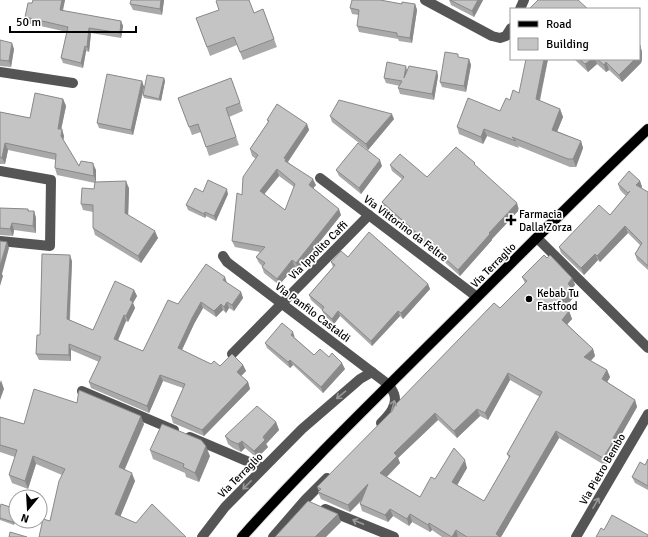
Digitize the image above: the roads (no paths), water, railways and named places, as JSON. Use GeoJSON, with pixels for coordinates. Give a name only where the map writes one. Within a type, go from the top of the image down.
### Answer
{"type":"FeatureCollection","features":[{"type":"Feature","properties":{"kind":"main road","name":"Via Terraglio"},"geometry":{"type":"LineString","coordinates":[[242,537],[298,476],[648,129]]}},
{"type":"Feature","properties":{"kind":"street"},"geometry":{"type":"LineString","coordinates":[[425,0],[492,36],[500,38],[506,36],[510,30]]}},
{"type":"Feature","properties":{"kind":"street"},"geometry":{"type":"LineString","coordinates":[[0,72],[72,83]]}},
{"type":"Feature","properties":{"kind":"street"},"geometry":{"type":"LineString","coordinates":[[0,171],[51,180],[50,246],[0,241]]}},
{"type":"Feature","properties":{"kind":"street","name":"Via Vittorino da Feltre"},"geometry":{"type":"LineString","coordinates":[[320,178],[477,297]]}},
{"type":"Feature","properties":{"kind":"street","name":"Via Ippolito Caffi"},"geometry":{"type":"LineString","coordinates":[[232,354],[370,215]]}},
{"type":"Feature","properties":{"kind":"street"},"geometry":{"type":"LineString","coordinates":[[537,238],[648,348]]}},
{"type":"Feature","properties":{"kind":"street","name":"Via Panfilo Castaldi"},"geometry":{"type":"LineString","coordinates":[[223,256],[227,262],[390,385]]}},
{"type":"Feature","properties":{"kind":"street","name":"Via Terraglio"},"geometry":{"type":"LineString","coordinates":[[202,537],[224,507],[302,429],[364,376],[372,372]]}},
{"type":"Feature","properties":{"kind":"street"},"geometry":{"type":"LineString","coordinates":[[374,430],[390,414],[394,404],[395,394],[390,385]]}},
{"type":"Feature","properties":{"kind":"street"},"geometry":{"type":"LineString","coordinates":[[82,391],[263,468]]}},
{"type":"Feature","properties":{"kind":"street","name":"Via Pietro Bembo"},"geometry":{"type":"LineString","coordinates":[[576,537],[648,414]]}},
{"type":"Feature","properties":{"kind":"street"},"geometry":{"type":"LineString","coordinates":[[273,537],[305,500],[332,473]]}},
{"type":"Feature","properties":{"kind":"street"},"geometry":{"type":"LineString","coordinates":[[305,500],[394,537]]}},
{"type":"Feature","properties":{"kind":"place","name":"Farmacia Dalla Zorza"},"geometry":{"type":"Point","coordinates":[511,220]}},
{"type":"Feature","properties":{"kind":"place","name":"Kebab Tu Fastfood"},"geometry":{"type":"Point","coordinates":[529,299]}}]}
